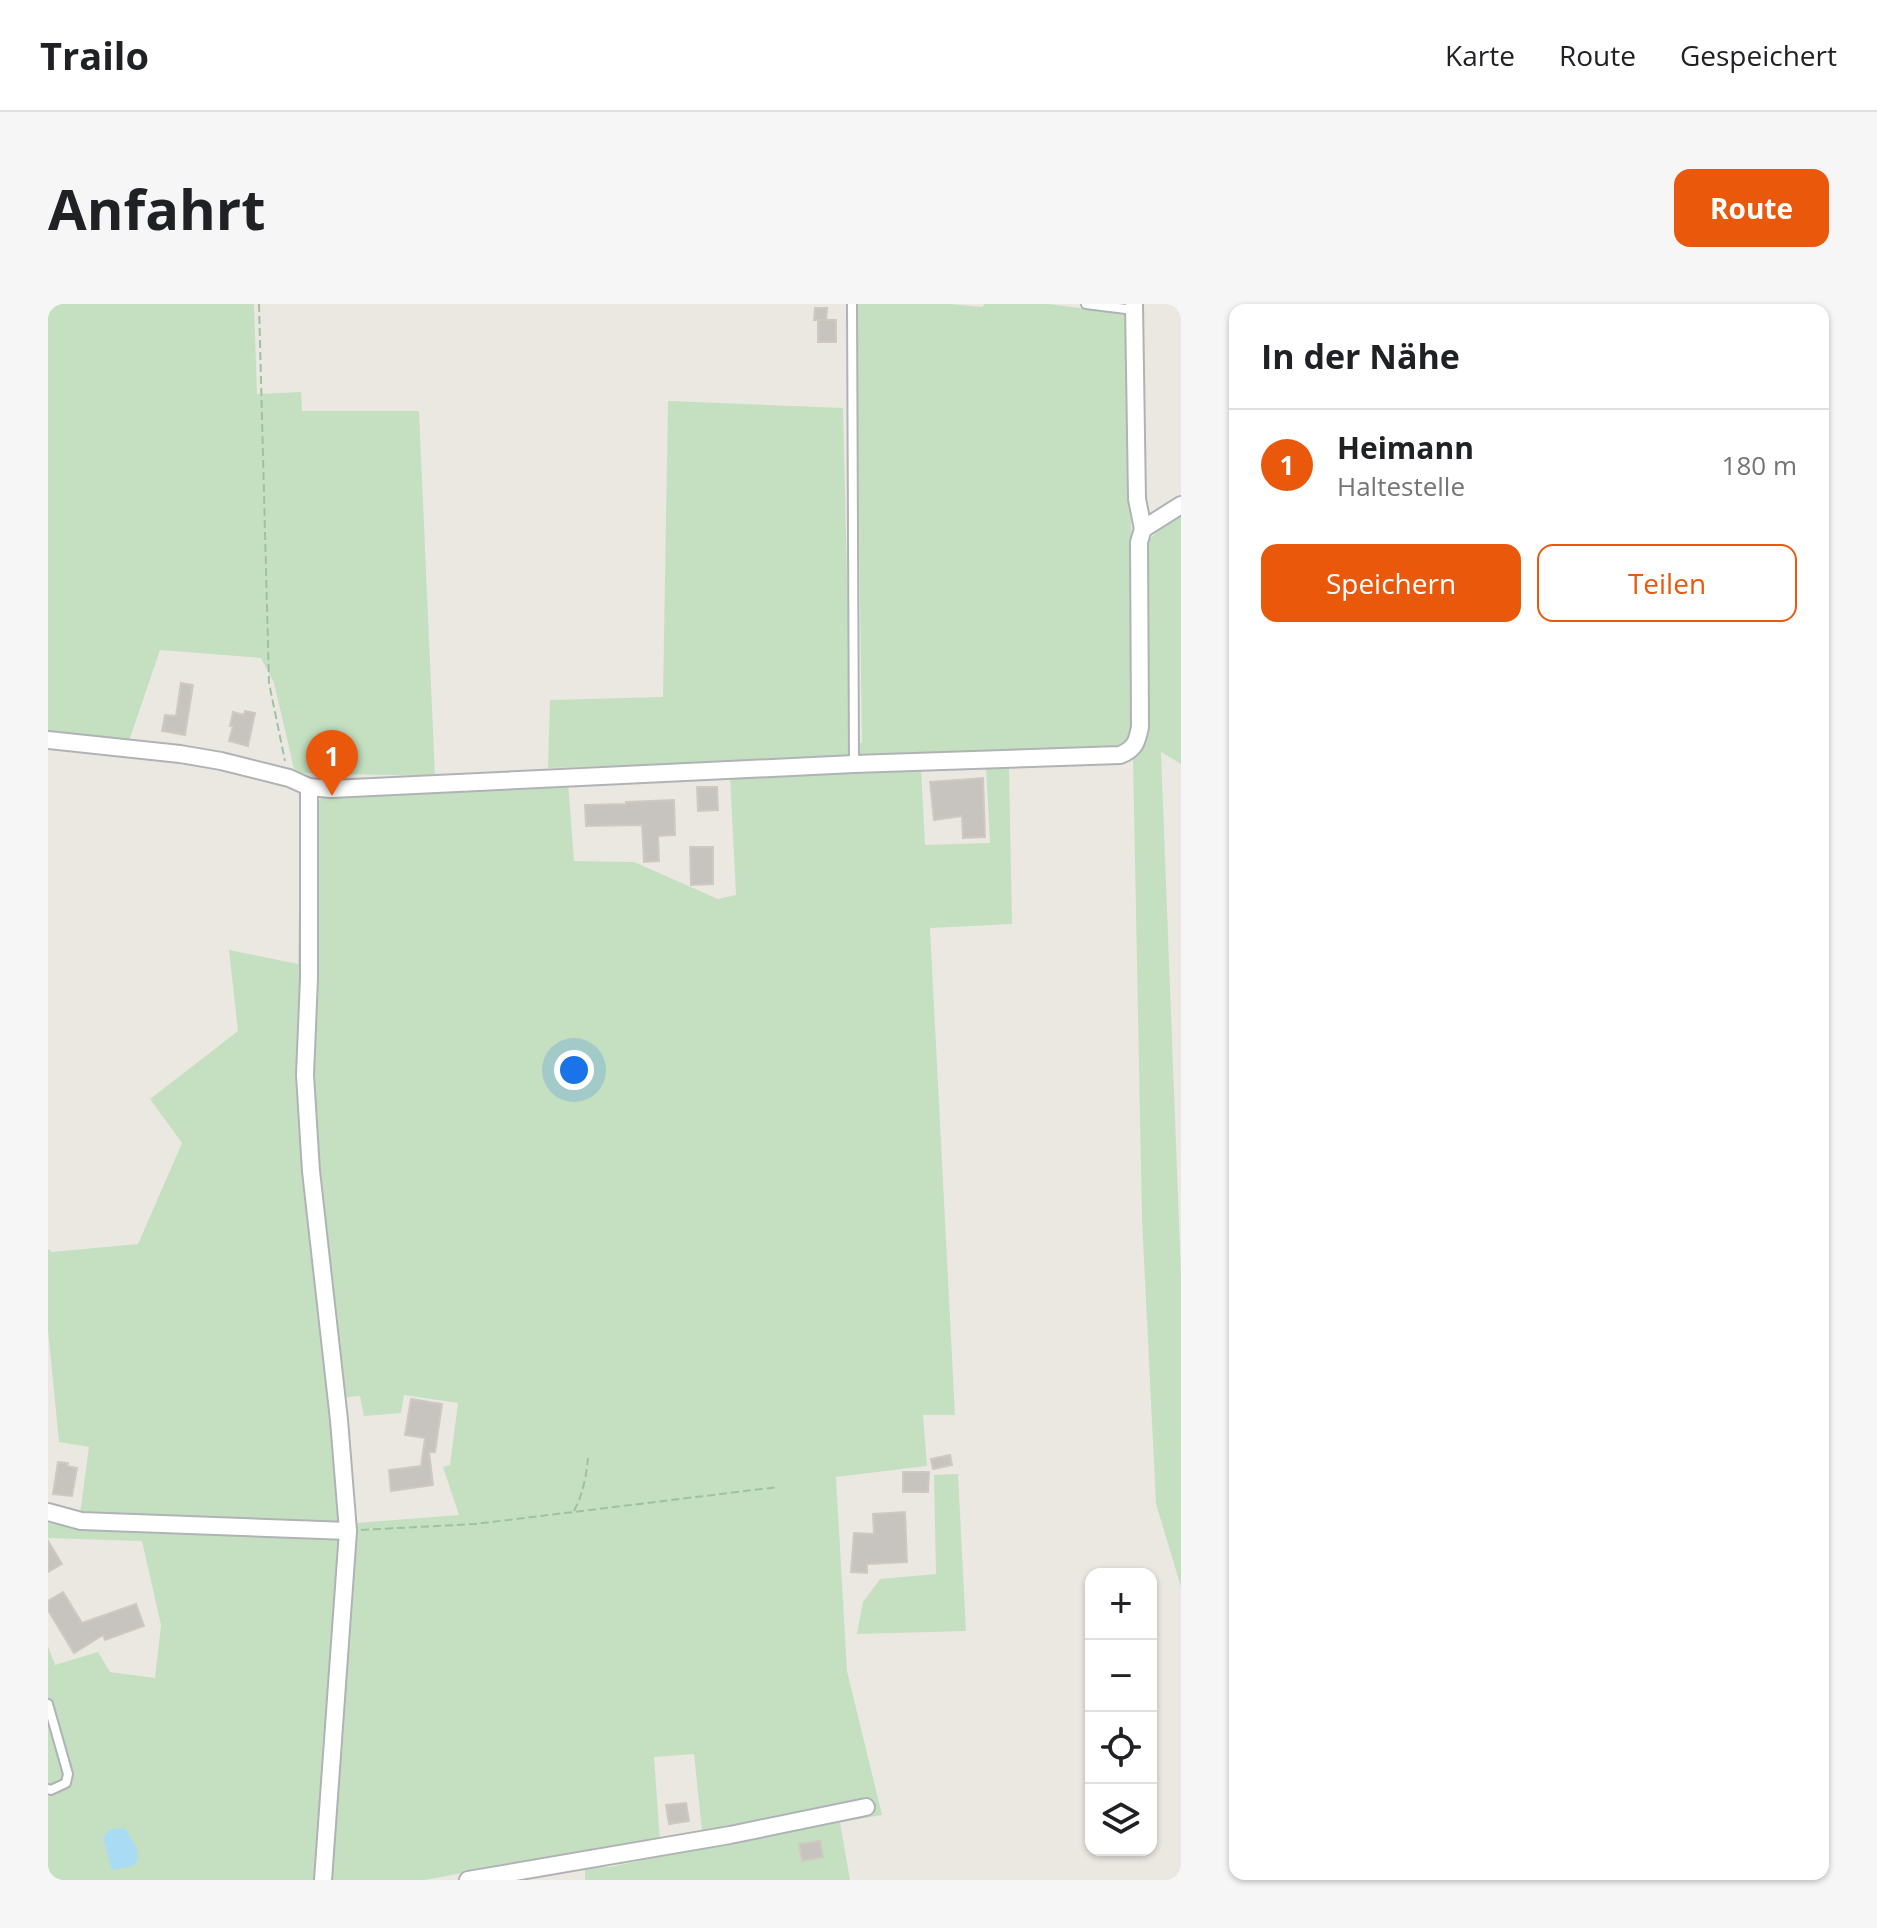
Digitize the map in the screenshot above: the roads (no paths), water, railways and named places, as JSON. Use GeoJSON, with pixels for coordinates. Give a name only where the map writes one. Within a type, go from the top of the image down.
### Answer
{"type":"FeatureCollection","features":[{"type":"Feature","properties":{"kind":"street"},"geometry":{"type":"LineString","coordinates":[[48,740],[221,761],[289,778],[309,787],[331,789],[854,764],[1106,757],[1131,751],[1140,727],[1139,542],[1143,529],[1137,499],[1134,307]]}},
{"type":"Feature","properties":{"kind":"street"},"geometry":{"type":"LineString","coordinates":[[1143,529],[1181,505]]}},
{"type":"Feature","properties":{"kind":"street"},"geometry":{"type":"LineString","coordinates":[[309,787],[309,978],[305,1075],[311,1171],[348,1531],[323,1880]]}},
{"type":"Feature","properties":{"kind":"street"},"geometry":{"type":"LineString","coordinates":[[48,1512],[81,1521],[348,1531]]}},
{"type":"Feature","properties":{"kind":"street"},"geometry":{"type":"LineString","coordinates":[[468,1880],[730,1835],[866,1807]]}},
{"type":"Feature","properties":{"kind":"lane"},"geometry":{"type":"LineString","coordinates":[[852,304],[854,764]]}},
{"type":"Feature","properties":{"kind":"lane"},"geometry":{"type":"LineString","coordinates":[[1086,304],[1134,307]]}},
{"type":"Feature","properties":{"kind":"lane"},"geometry":{"type":"LineString","coordinates":[[48,1704],[68,1774],[66,1783],[48,1789]]}},
{"type":"Feature","properties":{"kind":"water"},"geometry":{"type":"Polygon","coordinates":[[[126,1829],[137,1849],[138,1860],[133,1866],[112,1870],[103,1838],[108,1831],[126,1829]]]}},
{"type":"Feature","properties":{"kind":"place","name":"Heimann"},"geometry":{"type":"Point","coordinates":[332,796]}}]}
